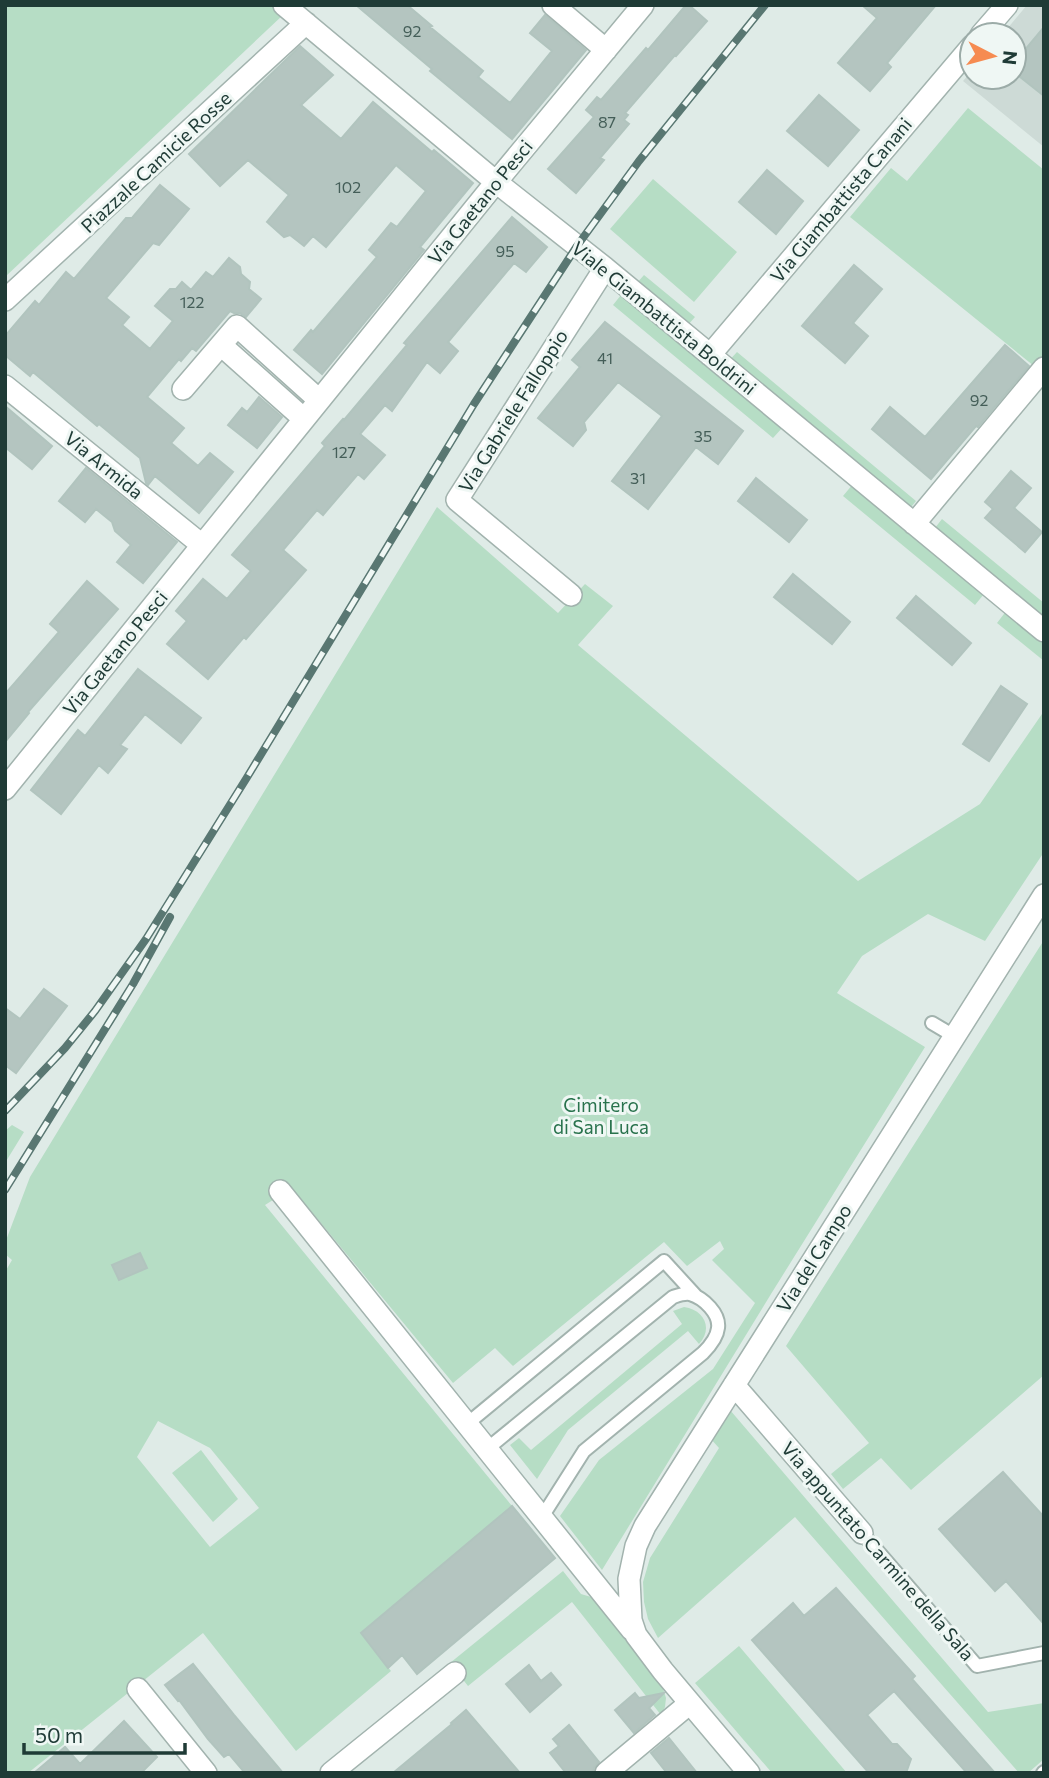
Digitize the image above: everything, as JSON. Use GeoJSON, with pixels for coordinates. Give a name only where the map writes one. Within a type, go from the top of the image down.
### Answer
{"type":"FeatureCollection","features":[{"type":"Feature","properties":{"kind":"street","name":"Viale Giambattista Boldrini"},"geometry":{"type":"LineString","coordinates":[[284,5],[1044,631]]}},
{"type":"Feature","properties":{"kind":"street"},"geometry":{"type":"LineString","coordinates":[[553,5],[606,50]]}},
{"type":"Feature","properties":{"kind":"street","name":"Via Gaetano Pesci"},"geometry":{"type":"LineString","coordinates":[[7,781],[643,5]]}},
{"type":"Feature","properties":{"kind":"street"},"geometry":{"type":"LineString","coordinates":[[993,21],[1007,5]]}},
{"type":"Feature","properties":{"kind":"street","name":"Piazzale Camicie Rosse"},"geometry":{"type":"LineString","coordinates":[[5,300],[306,23]]}},
{"type":"Feature","properties":{"kind":"street","name":"Via Giambattista Canani"},"geometry":{"type":"LineString","coordinates":[[710,355],[958,63]]}},
{"type":"Feature","properties":{"kind":"street","name":"Via Gabriele Falloppio"},"geometry":{"type":"LineString","coordinates":[[570,595],[457,500],[605,268]]}},
{"type":"Feature","properties":{"kind":"street"},"geometry":{"type":"LineString","coordinates":[[183,389],[237,326],[319,400]]}},
{"type":"Feature","properties":{"kind":"street"},"geometry":{"type":"LineString","coordinates":[[220,345],[304,419]]}},
{"type":"Feature","properties":{"kind":"street"},"geometry":{"type":"LineString","coordinates":[[914,524],[1044,368]]}},
{"type":"Feature","properties":{"kind":"street","name":"Via Armida"},"geometry":{"type":"LineString","coordinates":[[5,386],[202,545]]}},
{"type":"Feature","properties":{"kind":"street","name":"Via del Campo"},"geometry":{"type":"LineString","coordinates":[[636,1634],[631,1620],[628,1579],[636,1546],[645,1526],[1044,895]]}},
{"type":"Feature","properties":{"kind":"street","name":"Via del Campo"},"geometry":{"type":"LineString","coordinates":[[280,1191],[636,1634],[654,1661],[750,1773]]}},
{"type":"Feature","properties":{"kind":"street","name":"Via appuntato Carmine della Sala"},"geometry":{"type":"LineString","coordinates":[[734,1385],[862,1533]]}},
{"type":"Feature","properties":{"kind":"street"},"geometry":{"type":"LineString","coordinates":[[331,1773],[455,1674]]}},
{"type":"Feature","properties":{"kind":"street"},"geometry":{"type":"LineString","coordinates":[[138,1689],[206,1773]]}},
{"type":"Feature","properties":{"kind":"street"},"geometry":{"type":"LineString","coordinates":[[606,1773],[690,1703]]}},
{"type":"Feature","properties":{"kind":"lane"},"geometry":{"type":"LineString","coordinates":[[932,1023],[954,1037]]}},
{"type":"Feature","properties":{"kind":"lane"},"geometry":{"type":"LineString","coordinates":[[467,1424],[664,1262],[696,1297]]}},
{"type":"Feature","properties":{"kind":"lane"},"geometry":{"type":"LineString","coordinates":[[487,1449],[673,1297],[690,1294],[703,1300],[716,1315],[719,1325],[717,1334],[704,1353],[584,1451],[542,1517]]}},
{"type":"Feature","properties":{"kind":"lane","name":"Via appuntato Carmine della Sala"},"geometry":{"type":"LineString","coordinates":[[862,1533],[977,1666],[1044,1653]]}},
{"type":"Feature","properties":{"kind":"shaded area"},"geometry":{"type":"Polygon","coordinates":[[[1027,5],[1044,5],[1044,147],[975,91],[1028,91],[1028,21],[1014,21],[1027,5]]]}},
{"type":"Feature","properties":{"kind":"green space"},"geometry":{"type":"Polygon","coordinates":[[[5,5],[271,5],[283,15],[5,277],[5,5]]]}},
{"type":"Feature","properties":{"kind":"green space"},"geometry":{"type":"Polygon","coordinates":[[[968,108],[1044,170],[1044,354],[1034,366],[850,217],[891,168],[907,181],[968,108]]]}},
{"type":"Feature","properties":{"kind":"green space"},"geometry":{"type":"Polygon","coordinates":[[[653,179],[737,252],[694,302],[610,229],[653,179]]]}},
{"type":"Feature","properties":{"kind":"green space"},"geometry":{"type":"Polygon","coordinates":[[[644,275],[695,317],[687,326],[636,284],[644,275]]]}},
{"type":"Feature","properties":{"kind":"green space"},"geometry":{"type":"Polygon","coordinates":[[[621,295],[783,427],[773,438],[613,305],[621,295]]]}},
{"type":"Feature","properties":{"kind":"green space"},"geometry":{"type":"Polygon","coordinates":[[[737,352],[916,501],[907,512],[726,364],[737,352]]]}},
{"type":"Feature","properties":{"kind":"green space"},"geometry":{"type":"Polygon","coordinates":[[[853,484],[984,594],[975,605],[843,496],[853,484]]]}},
{"type":"Feature","properties":{"kind":"green space","name":"Cimitero di San Luca"},"geometry":{"type":"Polygon","coordinates":[[[437,507],[558,613],[585,584],[613,606],[578,645],[858,881],[980,804],[1044,711],[1044,852],[985,941],[928,914],[862,956],[837,993],[925,1047],[602,1570],[560,1516],[599,1460],[713,1369],[755,1303],[712,1260],[724,1249],[720,1241],[687,1266],[664,1242],[513,1366],[495,1348],[453,1383],[292,1188],[265,1205],[512,1506],[361,1633],[391,1671],[296,1751],[203,1633],[28,1773],[5,1773],[5,1272],[12,1260],[5,1254],[5,1243],[30,1177],[437,507]],[[158,1421],[137,1457],[210,1547],[259,1508],[210,1448],[158,1421]]]}},
{"type":"Feature","properties":{"kind":"green space"},"geometry":{"type":"Polygon","coordinates":[[[942,519],[1044,603],[1044,625],[931,533],[942,519]]]}},
{"type":"Feature","properties":{"kind":"green space"},"geometry":{"type":"Polygon","coordinates":[[[1007,610],[1044,640],[1044,661],[997,623],[1007,610]]]}},
{"type":"Feature","properties":{"kind":"green space"},"geometry":{"type":"Polygon","coordinates":[[[1044,940],[1044,1375],[911,1490],[881,1458],[843,1489],[831,1474],[869,1443],[786,1346],[1044,940]]]}},
{"type":"Feature","properties":{"kind":"green space"},"geometry":{"type":"Polygon","coordinates":[[[12,1125],[24,1132],[5,1163],[5,1131],[12,1125]]]}},
{"type":"Feature","properties":{"kind":"green space"},"geometry":{"type":"Polygon","coordinates":[[[684,1307],[697,1312],[705,1321],[706,1332],[699,1344],[688,1331],[568,1430],[537,1479],[510,1445],[519,1438],[531,1450],[682,1324],[673,1311],[684,1307]]]}},
{"type":"Feature","properties":{"kind":"green space"},"geometry":{"type":"Polygon","coordinates":[[[730,1410],[988,1712],[1044,1703],[1044,1759],[1028,1773],[1019,1773],[795,1517],[658,1638],[648,1619],[644,1602],[643,1582],[650,1558],[719,1448],[710,1438],[730,1410]]]}},
{"type":"Feature","properties":{"kind":"green space"},"geometry":{"type":"Polygon","coordinates":[[[201,1450],[238,1499],[213,1522],[172,1473],[201,1450]]]}},
{"type":"Feature","properties":{"kind":"green space"},"geometry":{"type":"Polygon","coordinates":[[[563,1571],[581,1594],[601,1604],[661,1682],[666,1698],[661,1715],[572,1602],[468,1686],[450,1663],[563,1571]]]}},
{"type":"Feature","properties":{"kind":"green space"},"geometry":{"type":"Polygon","coordinates":[[[739,1646],[847,1773],[772,1773],[695,1683],[739,1646]]]}},
{"type":"Feature","properties":{"kind":"building"},"geometry":{"type":"Polygon","coordinates":[[[356,5],[407,5],[483,71],[478,77],[510,103],[552,51],[530,33],[545,15],[586,50],[512,139],[356,5]]]}},
{"type":"Feature","properties":{"kind":"building"},"geometry":{"type":"Polygon","coordinates":[[[686,5],[707,21],[625,113],[628,115],[624,120],[629,124],[600,158],[604,160],[576,193],[548,169],[594,117],[586,110],[597,97],[601,100],[686,5]]]}},
{"type":"Feature","properties":{"kind":"building"},"geometry":{"type":"Polygon","coordinates":[[[862,5],[936,5],[887,63],[891,67],[870,91],[838,63],[877,18],[862,5]]]}},
{"type":"Feature","properties":{"kind":"building"},"geometry":{"type":"Polygon","coordinates":[[[1044,27],[1044,96],[1028,83],[1028,46],[1044,27]]]}},
{"type":"Feature","properties":{"kind":"building"},"geometry":{"type":"Polygon","coordinates":[[[300,46],[333,75],[301,105],[341,139],[373,102],[473,183],[420,247],[424,250],[322,374],[294,350],[311,330],[313,332],[377,257],[369,250],[391,223],[397,227],[426,191],[396,165],[326,247],[313,236],[304,246],[290,235],[284,237],[267,222],[289,195],[248,160],[220,186],[189,154],[300,46]]]}},
{"type":"Feature","properties":{"kind":"building"},"geometry":{"type":"Polygon","coordinates":[[[819,95],[859,130],[828,166],[787,131],[819,95]]]}},
{"type":"Feature","properties":{"kind":"building"},"geometry":{"type":"Polygon","coordinates":[[[767,170],[803,201],[776,234],[739,202],[767,170]]]}},
{"type":"Feature","properties":{"kind":"building"},"geometry":{"type":"Polygon","coordinates":[[[160,185],[189,209],[159,245],[153,243],[106,298],[129,317],[122,325],[150,349],[173,321],[155,306],[170,289],[176,289],[182,282],[191,290],[206,272],[213,277],[229,258],[240,267],[241,274],[250,282],[249,289],[261,299],[246,317],[230,311],[196,351],[192,348],[181,361],[179,359],[147,397],[184,428],[171,443],[198,466],[210,453],[233,472],[199,513],[155,476],[148,485],[140,458],[33,372],[30,376],[5,355],[5,336],[35,301],[39,305],[66,272],[74,279],[126,218],[132,218],[160,185]]]}},
{"type":"Feature","properties":{"kind":"building"},"geometry":{"type":"Polygon","coordinates":[[[512,217],[547,247],[526,272],[514,263],[448,342],[458,351],[440,373],[427,362],[392,411],[385,405],[360,434],[385,455],[364,479],[358,474],[323,515],[317,510],[283,550],[306,570],[208,679],[167,644],[187,621],[176,611],[203,579],[227,599],[251,571],[232,555],[325,446],[322,443],[407,345],[404,343],[512,217]]]}},
{"type":"Feature","properties":{"kind":"building"},"geometry":{"type":"Polygon","coordinates":[[[854,265],[882,289],[853,323],[868,336],[845,363],[802,326],[854,265]]]}},
{"type":"Feature","properties":{"kind":"building"},"geometry":{"type":"Polygon","coordinates":[[[605,322],[743,431],[718,464],[696,447],[648,509],[612,481],[662,416],[618,382],[584,422],[586,430],[573,446],[538,418],[580,367],[572,360],[605,322]]]}},
{"type":"Feature","properties":{"kind":"building"},"geometry":{"type":"Polygon","coordinates":[[[1005,345],[1029,366],[931,479],[872,429],[890,407],[925,437],[1005,345]]]}},
{"type":"Feature","properties":{"kind":"building"},"geometry":{"type":"Polygon","coordinates":[[[259,397],[282,417],[257,448],[228,425],[242,408],[247,412],[259,397]]]}},
{"type":"Feature","properties":{"kind":"building"},"geometry":{"type":"Polygon","coordinates":[[[5,406],[52,446],[32,469],[5,447],[5,406]]]}},
{"type":"Feature","properties":{"kind":"building"},"geometry":{"type":"Polygon","coordinates":[[[86,468],[177,542],[143,583],[117,562],[131,545],[115,531],[112,522],[96,509],[85,522],[59,501],[86,468]]]}},
{"type":"Feature","properties":{"kind":"building"},"geometry":{"type":"Polygon","coordinates":[[[1011,471],[1031,488],[1014,508],[1042,532],[1025,552],[985,518],[993,509],[985,502],[1011,471]]]}},
{"type":"Feature","properties":{"kind":"building"},"geometry":{"type":"Polygon","coordinates":[[[756,478],[807,520],[789,542],[738,501],[756,478]]]}},
{"type":"Feature","properties":{"kind":"building"},"geometry":{"type":"Polygon","coordinates":[[[793,574],[850,622],[832,644],[774,597],[793,574]]]}},
{"type":"Feature","properties":{"kind":"building"},"geometry":{"type":"Polygon","coordinates":[[[87,581],[118,609],[5,742],[5,694],[59,632],[50,624],[87,581]]]}},
{"type":"Feature","properties":{"kind":"building"},"geometry":{"type":"Polygon","coordinates":[[[916,596],[971,643],[952,665],[897,618],[916,596]]]}},
{"type":"Feature","properties":{"kind":"building"},"geometry":{"type":"Polygon","coordinates":[[[138,669],[201,718],[181,743],[145,714],[120,745],[127,749],[108,773],[99,765],[61,814],[31,790],[78,730],[85,736],[138,669]]]}},
{"type":"Feature","properties":{"kind":"building"},"geometry":{"type":"Polygon","coordinates":[[[1001,686],[1027,704],[989,761],[963,744],[1001,686]]]}},
{"type":"Feature","properties":{"kind":"building"},"geometry":{"type":"Polygon","coordinates":[[[44,989],[67,1006],[16,1073],[5,1065],[5,1008],[20,1019],[44,989]]]}},
{"type":"Feature","properties":{"kind":"building"},"geometry":{"type":"Polygon","coordinates":[[[140,1253],[147,1268],[119,1280],[112,1265],[140,1253]]]}},
{"type":"Feature","properties":{"kind":"building"},"geometry":{"type":"Polygon","coordinates":[[[1003,1472],[1044,1517],[1044,1624],[1006,1581],[995,1591],[939,1529],[1003,1472]]]}},
{"type":"Feature","properties":{"kind":"building"},"geometry":{"type":"Polygon","coordinates":[[[512,1506],[555,1558],[417,1674],[402,1655],[388,1668],[361,1633],[512,1506]]]}},
{"type":"Feature","properties":{"kind":"building"},"geometry":{"type":"Polygon","coordinates":[[[836,1588],[915,1676],[912,1679],[995,1773],[967,1773],[894,1691],[867,1715],[892,1744],[897,1744],[911,1759],[906,1773],[869,1773],[752,1640],[793,1603],[804,1616],[836,1588]]]}},
{"type":"Feature","properties":{"kind":"building"},"geometry":{"type":"Polygon","coordinates":[[[193,1664],[283,1773],[245,1773],[229,1754],[224,1757],[208,1739],[165,1685],[193,1664]]]}},
{"type":"Feature","properties":{"kind":"building"},"geometry":{"type":"Polygon","coordinates":[[[529,1665],[541,1681],[551,1673],[561,1685],[530,1712],[506,1684],[529,1665]]]}},
{"type":"Feature","properties":{"kind":"building"},"geometry":{"type":"Polygon","coordinates":[[[635,1693],[639,1698],[664,1693],[649,1708],[655,1715],[634,1733],[615,1710],[635,1693]]]}},
{"type":"Feature","properties":{"kind":"building"},"geometry":{"type":"Polygon","coordinates":[[[466,1710],[520,1773],[393,1773],[452,1724],[466,1710]]]}},
{"type":"Feature","properties":{"kind":"building"},"geometry":{"type":"Polygon","coordinates":[[[124,1721],[157,1757],[141,1773],[34,1773],[65,1747],[80,1764],[124,1721]]]}},
{"type":"Feature","properties":{"kind":"building"},"geometry":{"type":"Polygon","coordinates":[[[569,1725],[599,1762],[593,1773],[566,1773],[550,1753],[559,1746],[553,1739],[569,1725]]]}},
{"type":"Feature","properties":{"kind":"building"},"geometry":{"type":"Polygon","coordinates":[[[669,1738],[697,1773],[667,1773],[651,1753],[669,1738]]]}},
{"type":"Feature","properties":{"kind":"railway"},"geometry":{"type":"LineString","coordinates":[[5,1111],[65,1048],[146,939],[474,404],[577,246],[639,161],[765,5]]}},
{"type":"Feature","properties":{"kind":"railway"},"geometry":{"type":"LineString","coordinates":[[5,1190],[133,984],[170,917]]}}]}
